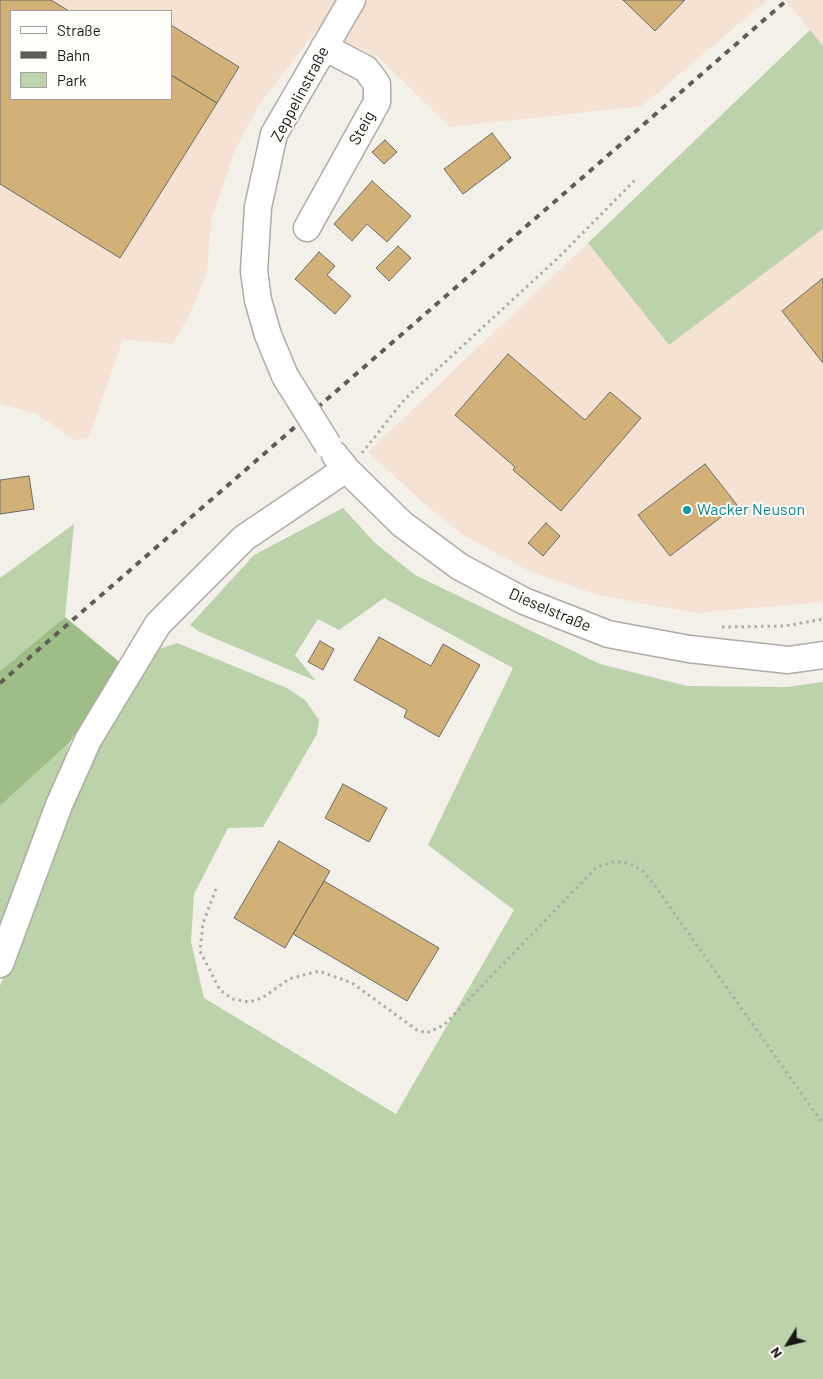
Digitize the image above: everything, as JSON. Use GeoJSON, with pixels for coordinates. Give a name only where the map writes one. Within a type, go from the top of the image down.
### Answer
{"type":"FeatureCollection","features":[{"type":"Feature","properties":{"kind":"street","name":"Zeppelinstraße"},"geometry":{"type":"LineString","coordinates":[[328,445],[285,376],[268,335],[258,300],[254,271],[258,207],[274,134],[352,0]]}},
{"type":"Feature","properties":{"kind":"street","name":"Steig"},"geometry":{"type":"LineString","coordinates":[[307,228],[377,102],[377,84],[366,69],[324,46]]}},
{"type":"Feature","properties":{"kind":"street","name":"Dieselstraße"},"geometry":{"type":"LineString","coordinates":[[328,445],[358,458],[410,530],[460,567],[524,602],[608,634],[689,649],[788,660],[823,655]]}},
{"type":"Feature","properties":{"kind":"street"},"geometry":{"type":"LineString","coordinates":[[0,964],[59,805],[88,740],[158,624],[244,538],[358,458]]}},
{"type":"Feature","properties":{"kind":"path"},"geometry":{"type":"LineString","coordinates":[[358,458],[404,400],[560,256],[637,178]]}},
{"type":"Feature","properties":{"kind":"path"},"geometry":{"type":"LineString","coordinates":[[712,627],[785,626],[823,619]]}},
{"type":"Feature","properties":{"kind":"path"},"geometry":{"type":"LineString","coordinates":[[216,889],[203,923],[200,951],[220,990],[233,999],[249,1002],[262,998],[289,980],[319,971],[352,983],[417,1030],[427,1033],[444,1025],[597,867],[612,862],[623,862],[634,866],[644,872],[653,883],[823,1124]]}},
{"type":"Feature","properties":{"kind":"shaded area"},"geometry":{"type":"Polygon","coordinates":[[[0,0],[767,0],[642,106],[450,127],[378,57],[318,28],[259,105],[235,150],[211,221],[207,272],[188,318],[172,344],[123,339],[88,439],[75,440],[37,414],[0,404],[0,0]]]}},
{"type":"Feature","properties":{"kind":"shaded area"},"geometry":{"type":"Polygon","coordinates":[[[785,0],[823,0],[823,46],[810,30],[785,0]]]}},
{"type":"Feature","properties":{"kind":"shaded area"},"geometry":{"type":"Polygon","coordinates":[[[823,229],[823,602],[696,613],[598,595],[531,572],[463,535],[419,499],[368,452],[588,243],[669,345],[823,229]]]}},
{"type":"Feature","properties":{"kind":"green space"},"geometry":{"type":"Polygon","coordinates":[[[810,30],[823,46],[823,229],[669,345],[588,243],[810,30]]]}},
{"type":"Feature","properties":{"kind":"green space"},"geometry":{"type":"Polygon","coordinates":[[[343,508],[375,543],[415,575],[600,664],[687,686],[787,687],[823,682],[823,1379],[0,1379],[0,986],[94,744],[153,651],[177,643],[287,688],[305,700],[319,720],[317,734],[263,827],[228,828],[194,894],[191,942],[204,998],[396,1114],[514,910],[428,845],[513,668],[384,598],[339,630],[318,619],[295,655],[316,681],[200,632],[190,625],[254,555],[343,508]]]}},
{"type":"Feature","properties":{"kind":"green space"},"geometry":{"type":"Polygon","coordinates":[[[74,524],[65,617],[0,671],[0,578],[74,524]]]}},
{"type":"Feature","properties":{"kind":"green space"},"geometry":{"type":"Polygon","coordinates":[[[65,617],[122,664],[70,742],[0,806],[0,671],[65,617]]]}},
{"type":"Feature","properties":{"kind":"green space"},"geometry":{"type":"Polygon","coordinates":[[[70,742],[50,803],[0,930],[0,806],[70,742]]]}},
{"type":"Feature","properties":{"kind":"building"},"geometry":{"type":"Polygon","coordinates":[[[0,0],[51,0],[67,10],[10,10],[10,100],[172,100],[172,76],[217,103],[120,258],[0,184],[0,0]]]}},
{"type":"Feature","properties":{"kind":"building"},"geometry":{"type":"Polygon","coordinates":[[[623,0],[685,0],[655,31],[623,0]]]}},
{"type":"Feature","properties":{"kind":"building"},"geometry":{"type":"Polygon","coordinates":[[[172,26],[239,67],[217,103],[172,76],[172,26]]]}},
{"type":"Feature","properties":{"kind":"building"},"geometry":{"type":"Polygon","coordinates":[[[492,133],[511,158],[463,194],[444,169],[492,133]]]}},
{"type":"Feature","properties":{"kind":"building"},"geometry":{"type":"Polygon","coordinates":[[[385,140],[397,152],[384,164],[372,152],[385,140]]]}},
{"type":"Feature","properties":{"kind":"building"},"geometry":{"type":"Polygon","coordinates":[[[372,181],[411,216],[387,242],[367,224],[352,241],[334,224],[372,181]]]}},
{"type":"Feature","properties":{"kind":"building"},"geometry":{"type":"Polygon","coordinates":[[[398,246],[411,258],[389,281],[376,268],[398,246]]]}},
{"type":"Feature","properties":{"kind":"building"},"geometry":{"type":"Polygon","coordinates":[[[319,252],[335,266],[327,275],[351,296],[335,314],[295,279],[319,252]]]}},
{"type":"Feature","properties":{"kind":"building"},"geometry":{"type":"Polygon","coordinates":[[[823,278],[823,363],[782,311],[823,278]]]}},
{"type":"Feature","properties":{"kind":"building"},"geometry":{"type":"Polygon","coordinates":[[[508,354],[585,420],[610,392],[641,418],[561,511],[513,470],[515,467],[455,415],[508,354]]]}},
{"type":"Feature","properties":{"kind":"building","name":"Wacker Neuson"},"geometry":{"type":"Polygon","coordinates":[[[705,464],[737,505],[670,556],[638,515],[705,464]]]}},
{"type":"Feature","properties":{"kind":"building"},"geometry":{"type":"Polygon","coordinates":[[[29,476],[34,509],[0,514],[0,480],[29,476]]]}},
{"type":"Feature","properties":{"kind":"building"},"geometry":{"type":"Polygon","coordinates":[[[546,523],[560,536],[543,556],[528,543],[546,523]]]}},
{"type":"Feature","properties":{"kind":"building"},"geometry":{"type":"Polygon","coordinates":[[[379,637],[431,666],[443,644],[480,665],[439,737],[404,717],[407,710],[354,680],[379,637]]]}},
{"type":"Feature","properties":{"kind":"building"},"geometry":{"type":"Polygon","coordinates":[[[320,641],[334,649],[323,670],[308,662],[320,641]]]}},
{"type":"Feature","properties":{"kind":"building"},"geometry":{"type":"Polygon","coordinates":[[[343,784],[387,808],[369,842],[325,818],[343,784]]]}},
{"type":"Feature","properties":{"kind":"building"},"geometry":{"type":"Polygon","coordinates":[[[279,841],[330,871],[285,948],[234,918],[279,841]]]}},
{"type":"Feature","properties":{"kind":"building"},"geometry":{"type":"Polygon","coordinates":[[[324,881],[439,948],[407,1001],[293,934],[324,881]]]}},
{"type":"Feature","properties":{"kind":"railway"},"geometry":{"type":"LineString","coordinates":[[0,683],[787,0]]}},
{"type":"Feature","properties":{"kind":"place","name":"Wacker Neuson"},"geometry":{"type":"Point","coordinates":[687,510]}}]}
